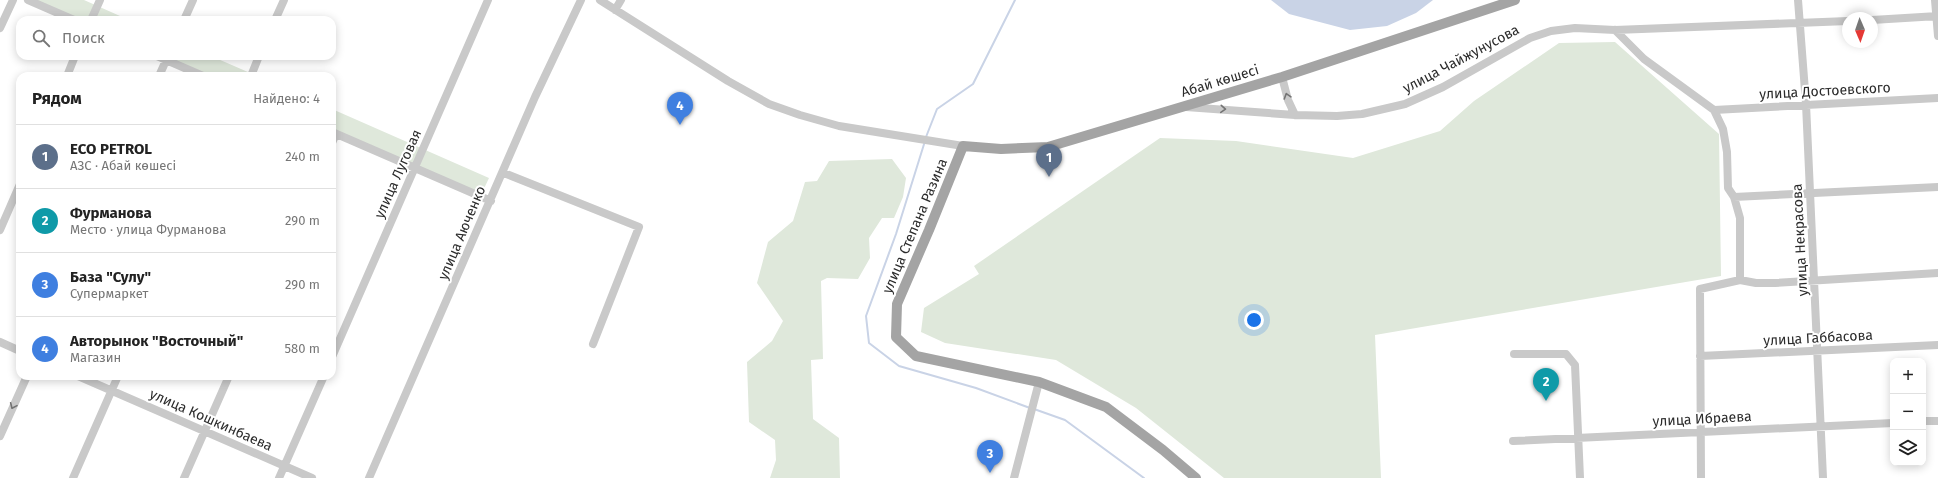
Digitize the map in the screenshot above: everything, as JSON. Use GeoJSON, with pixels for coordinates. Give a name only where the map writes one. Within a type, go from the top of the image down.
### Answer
{"type":"FeatureCollection","features":[{"type":"Feature","properties":{"kind":"main road","name":"Абай көшесі"},"geometry":{"type":"LineString","coordinates":[[963,146],[1001,149],[1048,147],[1282,77],[1515,0]]}},
{"type":"Feature","properties":{"kind":"main road","name":"улица Степана Разина"},"geometry":{"type":"LineString","coordinates":[[963,146],[929,230],[896,304],[896,337],[916,356],[1039,382],[1106,407],[1163,450],[1196,478]]}},
{"type":"Feature","properties":{"kind":"street"},"geometry":{"type":"LineString","coordinates":[[0,28],[13,0]]}},
{"type":"Feature","properties":{"kind":"street"},"geometry":{"type":"LineString","coordinates":[[28,0],[65,16]]}},
{"type":"Feature","properties":{"kind":"street"},"geometry":{"type":"LineString","coordinates":[[93,16],[100,0]]}},
{"type":"Feature","properties":{"kind":"street"},"geometry":{"type":"LineString","coordinates":[[186,16],[193,0]]}},
{"type":"Feature","properties":{"kind":"street"},"geometry":{"type":"LineString","coordinates":[[277,16],[284,0]]}},
{"type":"Feature","properties":{"kind":"street","name":"улица Луговая"},"geometry":{"type":"LineString","coordinates":[[336,348],[488,0]]}},
{"type":"Feature","properties":{"kind":"street","name":"улица Аюченко"},"geometry":{"type":"LineString","coordinates":[[369,478],[500,178],[504,173],[536,97],[581,0]]}},
{"type":"Feature","properties":{"kind":"street","name":"Абай көшесі"},"geometry":{"type":"LineString","coordinates":[[600,0],[728,81],[769,104],[823,122],[963,146]]}},
{"type":"Feature","properties":{"kind":"street"},"geometry":{"type":"LineString","coordinates":[[615,10],[621,0]]}},
{"type":"Feature","properties":{"kind":"street","name":"улица Некрасова"},"geometry":{"type":"LineString","coordinates":[[1798,0],[1801,23],[1806,104],[1824,478]]}},
{"type":"Feature","properties":{"kind":"street"},"geometry":{"type":"LineString","coordinates":[[1935,0],[1938,36]]}},
{"type":"Feature","properties":{"kind":"street"},"geometry":{"type":"LineString","coordinates":[[1878,20],[1937,16]]}},
{"type":"Feature","properties":{"kind":"street","name":"улица Чайжунусова"},"geometry":{"type":"LineString","coordinates":[[1184,107],[1295,115],[1337,116],[1362,114],[1405,104],[1443,87],[1530,38],[1551,31],[1575,28],[1615,30],[1842,21]]}},
{"type":"Feature","properties":{"kind":"street"},"geometry":{"type":"LineString","coordinates":[[1615,30],[1644,59],[1714,110],[1723,129],[1728,188],[1734,197],[1740,218],[1740,280]]}},
{"type":"Feature","properties":{"kind":"street"},"geometry":{"type":"LineString","coordinates":[[69,72],[73,60]]}},
{"type":"Feature","properties":{"kind":"street"},"geometry":{"type":"LineString","coordinates":[[161,72],[166,60]]}},
{"type":"Feature","properties":{"kind":"street"},"geometry":{"type":"LineString","coordinates":[[171,60],[195,72]]}},
{"type":"Feature","properties":{"kind":"street"},"geometry":{"type":"LineString","coordinates":[[253,72],[257,60]]}},
{"type":"Feature","properties":{"kind":"street"},"geometry":{"type":"LineString","coordinates":[[1282,77],[1288,100],[1295,115]]}},
{"type":"Feature","properties":{"kind":"street","name":"улица Достоевского"},"geometry":{"type":"LineString","coordinates":[[1714,110],[1938,98]]}},
{"type":"Feature","properties":{"kind":"street"},"geometry":{"type":"LineString","coordinates":[[336,134],[491,201]]}},
{"type":"Feature","properties":{"kind":"street"},"geometry":{"type":"LineString","coordinates":[[504,173],[639,227],[593,344]]}},
{"type":"Feature","properties":{"kind":"street"},"geometry":{"type":"LineString","coordinates":[[1734,197],[1938,187]]}},
{"type":"Feature","properties":{"kind":"street"},"geometry":{"type":"LineString","coordinates":[[0,230],[16,193]]}},
{"type":"Feature","properties":{"kind":"street"},"geometry":{"type":"LineString","coordinates":[[1701,478],[1700,289],[1740,280],[1756,283],[1814,282],[1938,273]]}},
{"type":"Feature","properties":{"kind":"street"},"geometry":{"type":"LineString","coordinates":[[0,342],[16,349]]}},
{"type":"Feature","properties":{"kind":"street","name":"улица Габбасова"},"geometry":{"type":"LineString","coordinates":[[1700,356],[1938,345]]}},
{"type":"Feature","properties":{"kind":"street"},"geometry":{"type":"LineString","coordinates":[[1514,354],[1566,354],[1575,365],[1580,478]]}},
{"type":"Feature","properties":{"kind":"street"},"geometry":{"type":"LineString","coordinates":[[0,436],[24,380]]}},
{"type":"Feature","properties":{"kind":"street","name":"улица Кошкинбаева"},"geometry":{"type":"LineString","coordinates":[[87,380],[312,478]]}},
{"type":"Feature","properties":{"kind":"street"},"geometry":{"type":"LineString","coordinates":[[73,478],[116,380]]}},
{"type":"Feature","properties":{"kind":"street"},"geometry":{"type":"LineString","coordinates":[[184,478],[227,380]]}},
{"type":"Feature","properties":{"kind":"street"},"geometry":{"type":"LineString","coordinates":[[279,478],[322,380]]}},
{"type":"Feature","properties":{"kind":"street"},"geometry":{"type":"LineString","coordinates":[[1014,478],[1039,382]]}},
{"type":"Feature","properties":{"kind":"street"},"geometry":{"type":"LineString","coordinates":[[1926,421],[1938,421]]}},
{"type":"Feature","properties":{"kind":"street","name":"улица Ибраева"},"geometry":{"type":"LineString","coordinates":[[1513,441],[1890,423]]}},
{"type":"Feature","properties":{"kind":"shaded area"},"geometry":{"type":"Polygon","coordinates":[[[34,0],[84,0],[120,16],[70,16],[34,0]]]}},
{"type":"Feature","properties":{"kind":"shaded area"},"geometry":{"type":"Polygon","coordinates":[[[1615,42],[1719,134],[1721,276],[1375,335],[1381,478],[1224,478],[1136,408],[1056,360],[945,343],[921,332],[924,308],[979,274],[974,266],[1160,138],[1236,141],[1353,158],[1440,131],[1474,101],[1559,43],[1615,42]]]}},
{"type":"Feature","properties":{"kind":"shaded area"},"geometry":{"type":"Polygon","coordinates":[[[170,60],[220,60],[248,72],[197,72],[170,60]]]}},
{"type":"Feature","properties":{"kind":"shaded area"},"geometry":{"type":"Polygon","coordinates":[[[336,111],[489,178],[480,197],[336,133],[336,111]]]}},
{"type":"Feature","properties":{"kind":"shaded area"},"geometry":{"type":"Polygon","coordinates":[[[892,159],[906,178],[903,197],[894,218],[882,218],[869,238],[870,258],[858,279],[827,278],[821,281],[823,359],[811,360],[813,419],[839,438],[840,478],[770,478],[776,460],[775,440],[749,422],[747,362],[772,341],[783,321],[757,283],[768,242],[793,221],[805,182],[817,181],[829,161],[892,159]]]}},
{"type":"Feature","properties":{"kind":"water"},"geometry":{"type":"Polygon","coordinates":[[[1271,0],[1433,0],[1416,13],[1387,26],[1350,30],[1289,14],[1271,0]]]}},
{"type":"Feature","properties":{"kind":"waterway"},"geometry":{"type":"LineString","coordinates":[[926,137],[937,109],[973,84],[1015,0]]}},
{"type":"Feature","properties":{"kind":"waterway"},"geometry":{"type":"LineString","coordinates":[[925,141],[896,234],[866,316],[869,343],[899,366],[976,388],[1030,408]]}},
{"type":"Feature","properties":{"kind":"waterway"},"geometry":{"type":"LineString","coordinates":[[1034,409],[1065,420],[1144,478]]}},
{"type":"Feature","properties":{"kind":"place","name":"Авторынок \"Восточный\""},"geometry":{"type":"Point","coordinates":[680,125]}},
{"type":"Feature","properties":{"kind":"place","name":"ECO PETROL"},"geometry":{"type":"Point","coordinates":[1049,177]}},
{"type":"Feature","properties":{"kind":"place","name":"Фурманова"},"geometry":{"type":"Point","coordinates":[1546,401]}},
{"type":"Feature","properties":{"kind":"place","name":"База \"Сулу\""},"geometry":{"type":"Point","coordinates":[990,473]}}]}
